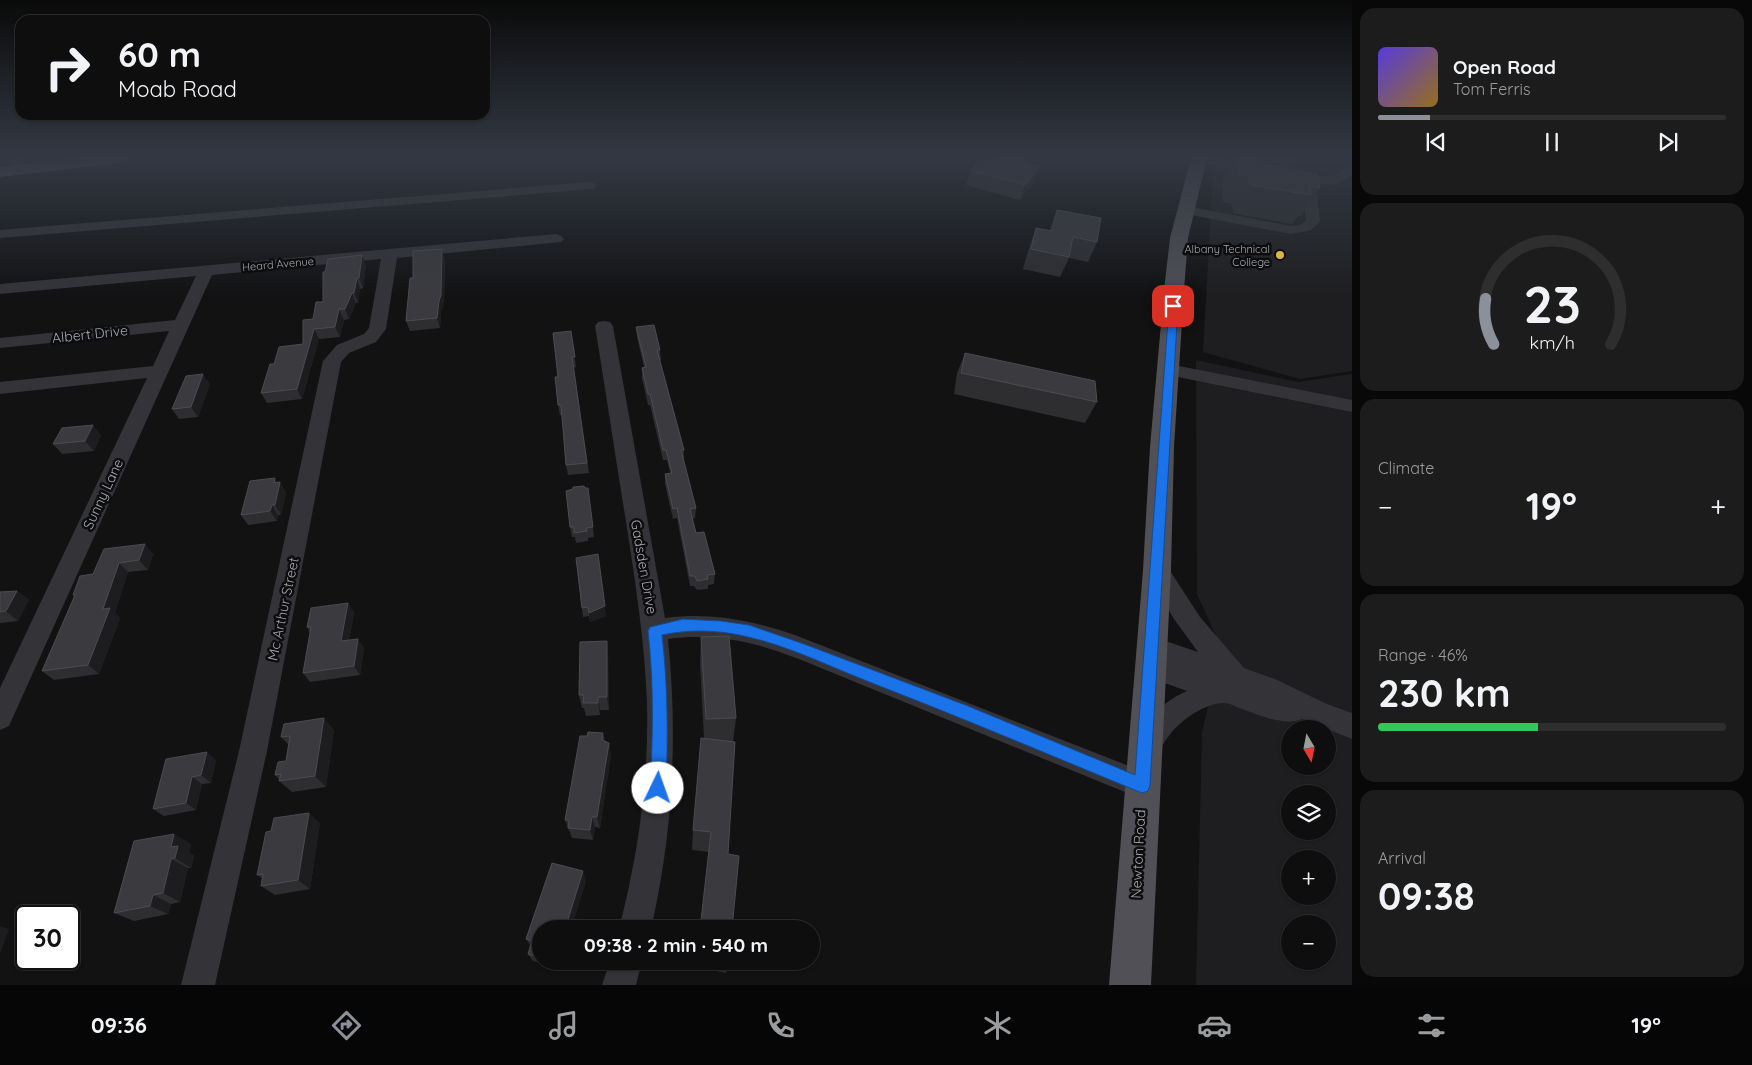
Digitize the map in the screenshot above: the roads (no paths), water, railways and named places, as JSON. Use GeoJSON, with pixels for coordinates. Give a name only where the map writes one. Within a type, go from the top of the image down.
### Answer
{"type":"FeatureCollection","features":[{"type":"Feature","properties":{"kind":"main road","name":"Newton Road"},"geometry":{"type":"LineString","coordinates":[[1130,985],[1157,570],[1162,447],[1179,238],[1188,204]]}},
{"type":"Feature","properties":{"kind":"street"},"geometry":{"type":"LineString","coordinates":[[0,234],[369,204]]}},
{"type":"Feature","properties":{"kind":"street"},"geometry":{"type":"LineString","coordinates":[[1186,210],[1291,230],[1305,228],[1314,222],[1311,204]]}},
{"type":"Feature","properties":{"kind":"street","name":"Heard Avenue"},"geometry":{"type":"LineString","coordinates":[[0,289],[556,239]]}},
{"type":"Feature","properties":{"kind":"street","name":"Mc Arthur Street"},"geometry":{"type":"LineString","coordinates":[[198,985],[257,732],[332,361],[343,349],[370,338],[377,329],[390,254]]}},
{"type":"Feature","properties":{"kind":"street","name":"Sunny Lane"},"geometry":{"type":"LineString","coordinates":[[0,717],[206,270]]}},
{"type":"Feature","properties":{"kind":"street","name":"Albert Drive"},"geometry":{"type":"LineString","coordinates":[[0,343],[180,325]]}},
{"type":"Feature","properties":{"kind":"street","name":"Gadsden Drive"},"geometry":{"type":"LineString","coordinates":[[604,326],[655,631],[658,663],[661,732],[658,788],[651,850],[637,920]]}},
{"type":"Feature","properties":{"kind":"street"},"geometry":{"type":"LineString","coordinates":[[1169,370],[1352,406]]}},
{"type":"Feature","properties":{"kind":"street"},"geometry":{"type":"LineString","coordinates":[[0,388],[159,371]]}},
{"type":"Feature","properties":{"kind":"street"},"geometry":{"type":"LineString","coordinates":[[1157,570],[1174,600],[1230,684]]}},
{"type":"Feature","properties":{"kind":"street"},"geometry":{"type":"LineString","coordinates":[[655,631],[683,625],[749,631],[800,648],[968,713],[1142,785]]}},
{"type":"Feature","properties":{"kind":"street"},"geometry":{"type":"LineString","coordinates":[[1151,657],[1230,684],[1264,704],[1321,715],[1352,726]]}},
{"type":"Feature","properties":{"kind":"street"},"geometry":{"type":"LineString","coordinates":[[1144,751],[1159,726],[1173,712],[1196,698],[1230,684]]}},
{"type":"Feature","properties":{"kind":"street"},"geometry":{"type":"LineString","coordinates":[[619,985],[623,970]]}},
{"type":"Feature","properties":{"kind":"place","name":"Albany Technical College"},"geometry":{"type":"Point","coordinates":[1280,255]}}]}
